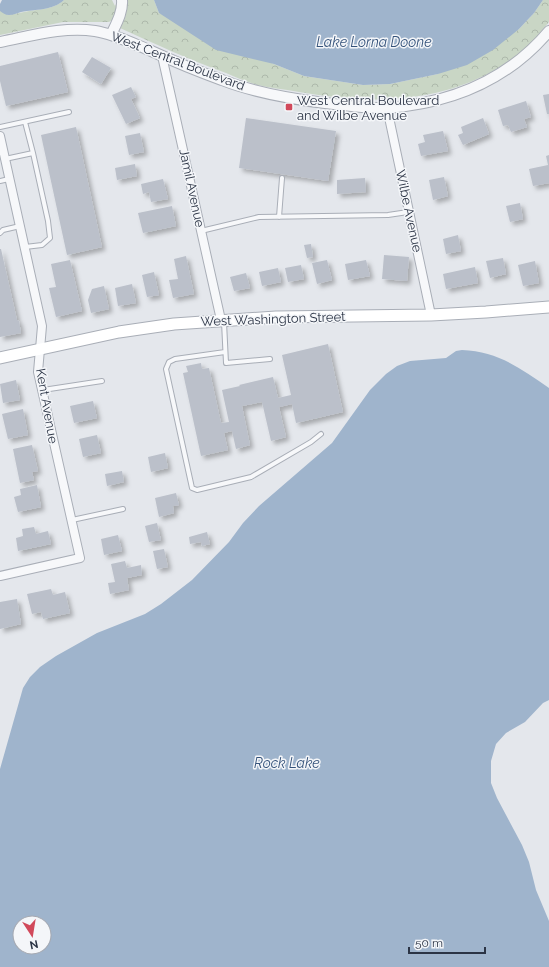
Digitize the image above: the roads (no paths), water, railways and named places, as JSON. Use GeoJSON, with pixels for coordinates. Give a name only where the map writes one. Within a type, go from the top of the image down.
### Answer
{"type":"FeatureCollection","features":[{"type":"Feature","properties":{"kind":"main road","name":"West Washington Street"},"geometry":{"type":"LineString","coordinates":[[0,358],[119,332],[174,324],[276,316],[431,315],[549,307]]}},
{"type":"Feature","properties":{"kind":"street"},"geometry":{"type":"LineString","coordinates":[[111,35],[117,23],[122,6],[122,0]]}},
{"type":"Feature","properties":{"kind":"street","name":"West Central Boulevard"},"geometry":{"type":"LineString","coordinates":[[0,42],[62,30],[78,29],[97,31],[124,39],[223,81],[277,96],[365,108],[387,108],[449,98],[481,85],[514,66],[539,44],[549,31]]}},
{"type":"Feature","properties":{"kind":"street","name":"Jamil Avenue"},"geometry":{"type":"LineString","coordinates":[[162,56],[222,320]]}},
{"type":"Feature","properties":{"kind":"street","name":"Wilbe Avenue"},"geometry":{"type":"LineString","coordinates":[[387,108],[431,315]]}},
{"type":"Feature","properties":{"kind":"street","name":"Kent Avenue"},"geometry":{"type":"LineString","coordinates":[[0,136],[42,326],[38,372],[80,558],[0,576]]}},
{"type":"Feature","properties":{"kind":"lane"},"geometry":{"type":"LineString","coordinates":[[0,127],[69,112]]}},
{"type":"Feature","properties":{"kind":"lane"},"geometry":{"type":"LineString","coordinates":[[24,247],[42,245],[50,238],[48,221],[25,122]]}},
{"type":"Feature","properties":{"kind":"lane"},"geometry":{"type":"LineString","coordinates":[[5,159],[33,153]]}},
{"type":"Feature","properties":{"kind":"lane"},"geometry":{"type":"LineString","coordinates":[[279,217],[282,178]]}},
{"type":"Feature","properties":{"kind":"lane"},"geometry":{"type":"LineString","coordinates":[[0,181],[9,179]]}},
{"type":"Feature","properties":{"kind":"lane"},"geometry":{"type":"LineString","coordinates":[[201,230],[259,217],[388,215],[408,212]]}},
{"type":"Feature","properties":{"kind":"lane"},"geometry":{"type":"LineString","coordinates":[[1,230],[20,226]]}},
{"type":"Feature","properties":{"kind":"lane"},"geometry":{"type":"LineString","coordinates":[[222,320],[226,363],[270,360]]}},
{"type":"Feature","properties":{"kind":"lane"},"geometry":{"type":"LineString","coordinates":[[225,352],[175,359],[169,362],[166,369],[192,488],[197,490],[251,477],[311,442],[321,434]]}},
{"type":"Feature","properties":{"kind":"lane"},"geometry":{"type":"LineString","coordinates":[[42,390],[102,381]]}},
{"type":"Feature","properties":{"kind":"lane"},"geometry":{"type":"LineString","coordinates":[[72,520],[122,508]]}},
{"type":"Feature","properties":{"kind":"water"},"geometry":{"type":"Polygon","coordinates":[[[2,0],[64,0],[49,8],[9,15],[0,11],[0,4],[2,0]]]}},
{"type":"Feature","properties":{"kind":"water","name":"Lake Lorna Doone"},"geometry":{"type":"Polygon","coordinates":[[[154,0],[543,0],[534,13],[519,29],[493,50],[467,65],[438,74],[390,84],[363,85],[304,76],[274,64],[216,50],[159,13],[154,0]]]}},
{"type":"Feature","properties":{"kind":"water","name":"Rock Lake"},"geometry":{"type":"Polygon","coordinates":[[[462,350],[475,351],[498,357],[519,368],[549,388],[549,700],[543,703],[525,722],[506,733],[496,744],[491,761],[491,783],[497,798],[522,845],[529,862],[536,890],[549,921],[549,967],[0,967],[0,769],[23,688],[30,677],[40,667],[56,656],[97,633],[145,614],[161,604],[192,580],[229,542],[243,523],[259,506],[332,443],[370,390],[386,374],[397,366],[410,361],[446,358],[456,351],[462,350]]]}},
{"type":"Feature","properties":{"kind":"place","name":"West Central Boulevard and Wilbe Avenue"},"geometry":{"type":"Point","coordinates":[289,107]}}]}
